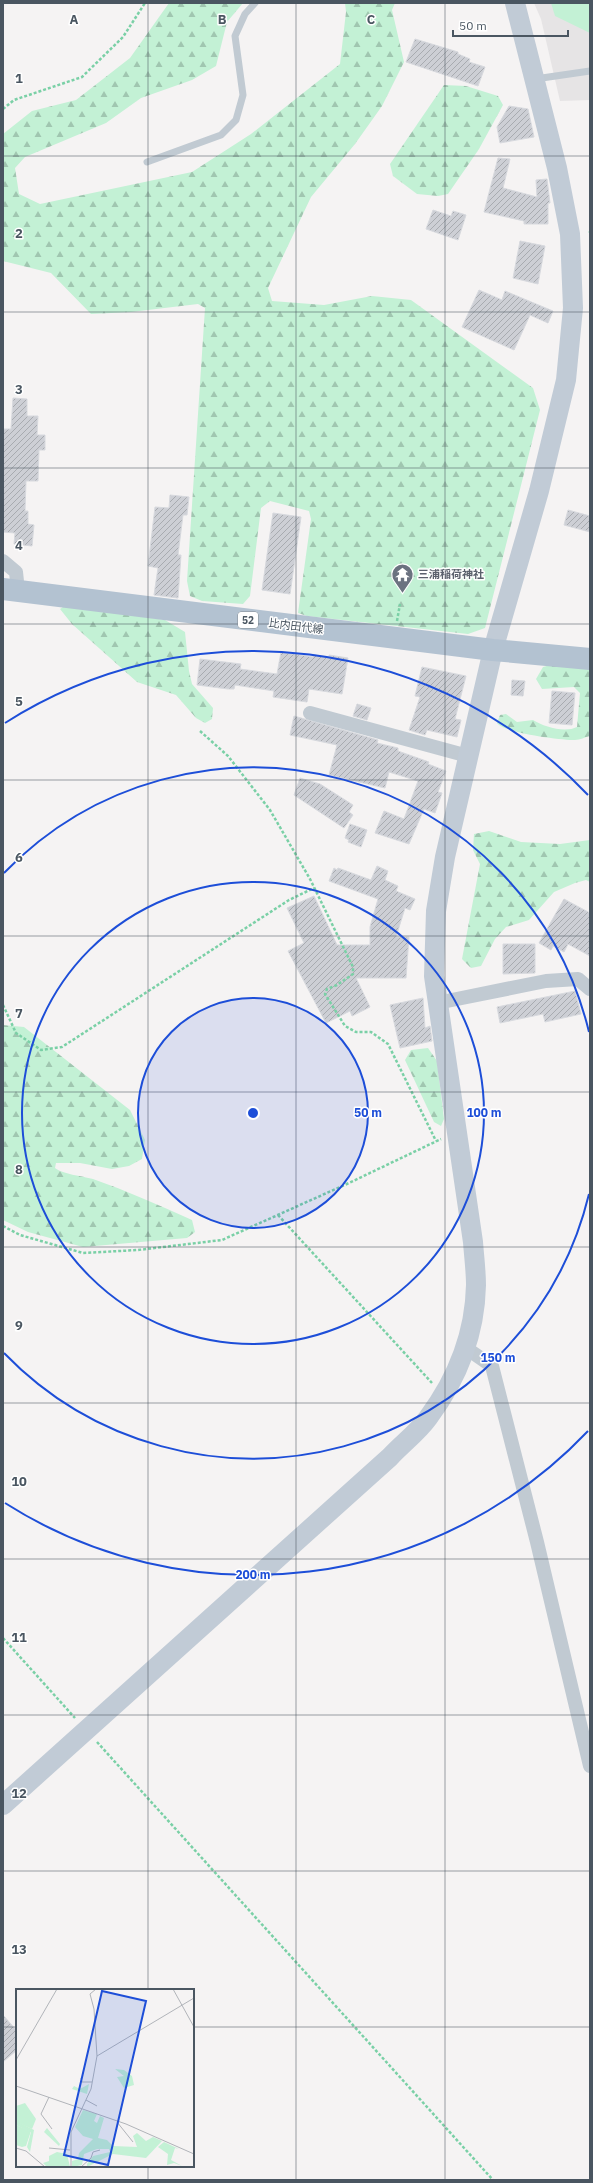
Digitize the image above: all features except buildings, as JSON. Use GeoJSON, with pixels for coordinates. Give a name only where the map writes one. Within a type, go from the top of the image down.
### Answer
{"type":"FeatureCollection","features":[{"type":"Feature","properties":{"kind":"main road","name":"比内田代線"},"geometry":{"type":"LineString","coordinates":[[11,590],[493,650],[590,659]]}},
{"type":"Feature","properties":{"kind":"street"},"geometry":{"type":"LineString","coordinates":[[3,1805],[390,1457],[427,1419],[451,1382],[466,1348],[474,1309],[476,1284],[473,1242],[434,976],[436,911],[445,857],[493,650],[539,491],[566,380],[573,308],[570,234],[557,168],[515,3]]}},
{"type":"Feature","properties":{"kind":"street"},"geometry":{"type":"LineString","coordinates":[[3,561],[16,572],[11,590]]}},
{"type":"Feature","properties":{"kind":"street"},"geometry":{"type":"LineString","coordinates":[[310,713],[468,756]]}},
{"type":"Feature","properties":{"kind":"street"},"geometry":{"type":"LineString","coordinates":[[437,1003],[546,981],[578,978],[590,989]]}},
{"type":"Feature","properties":{"kind":"street"},"geometry":{"type":"LineString","coordinates":[[466,1348],[492,1366],[539,1550],[590,1766]]}},
{"type":"Feature","properties":{"kind":"lane"},"geometry":{"type":"LineString","coordinates":[[148,162],[221,135],[236,120],[244,95],[235,36],[246,14],[255,3]]}},
{"type":"Feature","properties":{"kind":"lane"},"geometry":{"type":"LineString","coordinates":[[535,79],[590,71]]}},
{"type":"Feature","properties":{"kind":"path"},"geometry":{"type":"LineString","coordinates":[[3,109],[14,100],[82,78],[123,37],[146,3]]}},
{"type":"Feature","properties":{"kind":"path"},"geometry":{"type":"LineString","coordinates":[[200,731],[228,756],[270,810],[314,888],[353,967],[353,974],[337,985],[327,989],[325,994],[345,1026],[356,1032],[371,1032],[388,1044],[436,1141]]}},
{"type":"Feature","properties":{"kind":"path"},"geometry":{"type":"LineString","coordinates":[[3,1005],[16,1033],[41,1050],[62,1047],[289,900],[314,888]]}},
{"type":"Feature","properties":{"kind":"path"},"geometry":{"type":"LineString","coordinates":[[3,1226],[20,1235],[83,1253],[138,1250],[222,1240],[349,1184],[456,1132]]}},
{"type":"Feature","properties":{"kind":"path"},"geometry":{"type":"LineString","coordinates":[[278,1215],[443,1395]]}},
{"type":"Feature","properties":{"kind":"path"},"geometry":{"type":"LineString","coordinates":[[3,1638],[493,2180]]}},
{"type":"Feature","properties":{"kind":"shaded area"},"geometry":{"type":"Polygon","coordinates":[[[534,3],[590,3],[590,100],[560,101],[541,19],[534,3]]]}},
{"type":"Feature","properties":{"kind":"green space"},"geometry":{"type":"Polygon","coordinates":[[[169,3],[243,3],[227,22],[216,66],[192,80],[141,98],[106,123],[25,157],[15,168],[19,194],[40,204],[192,172],[251,134],[340,64],[346,12],[345,3],[395,3],[392,10],[404,62],[382,106],[355,144],[311,197],[268,288],[272,301],[324,305],[372,296],[411,300],[533,388],[540,410],[485,628],[468,634],[307,616],[298,613],[311,519],[309,511],[270,501],[261,508],[250,596],[243,604],[202,601],[190,596],[187,581],[205,308],[198,304],[131,312],[91,314],[51,273],[3,261],[3,134],[32,111],[76,100],[130,58],[169,3]]]}},
{"type":"Feature","properties":{"kind":"green space"},"geometry":{"type":"Polygon","coordinates":[[[551,3],[590,3],[590,33],[555,16],[551,3]]]}},
{"type":"Feature","properties":{"kind":"green space"},"geometry":{"type":"Polygon","coordinates":[[[444,85],[466,86],[498,96],[503,105],[479,149],[448,194],[438,196],[417,194],[393,176],[390,164],[444,85]]]}},
{"type":"Feature","properties":{"kind":"green space"},"geometry":{"type":"Polygon","coordinates":[[[66,605],[165,620],[185,632],[189,671],[192,684],[213,708],[212,719],[205,723],[196,718],[176,695],[137,682],[72,624],[60,609],[66,605]]]}},
{"type":"Feature","properties":{"kind":"green space"},"geometry":{"type":"Polygon","coordinates":[[[554,664],[590,669],[590,736],[579,740],[558,739],[521,733],[502,727],[497,723],[500,715],[506,714],[517,722],[533,720],[549,727],[561,729],[572,729],[577,727],[580,693],[574,687],[542,689],[536,679],[543,667],[554,664]]]}},
{"type":"Feature","properties":{"kind":"green space"},"geometry":{"type":"Polygon","coordinates":[[[489,831],[521,842],[560,844],[590,840],[590,882],[586,880],[575,883],[554,892],[529,920],[506,927],[495,939],[481,966],[471,968],[462,959],[480,864],[473,850],[474,834],[489,831]]]}},
{"type":"Feature","properties":{"kind":"green space"},"geometry":{"type":"Polygon","coordinates":[[[3,1025],[24,1027],[130,1110],[145,1140],[142,1159],[129,1166],[112,1169],[80,1163],[56,1163],[55,1168],[67,1173],[93,1179],[143,1198],[192,1220],[195,1232],[187,1238],[83,1247],[28,1232],[3,1220],[3,1025]]]}},
{"type":"Feature","properties":{"kind":"green space"},"geometry":{"type":"Polygon","coordinates":[[[428,1048],[437,1061],[444,1119],[441,1126],[434,1122],[405,1060],[411,1050],[428,1048]]]}},
{"type":"Feature","properties":{"kind":"place","name":"三浦稲荷神社"},"geometry":{"type":"Point","coordinates":[402,594]}}]}
